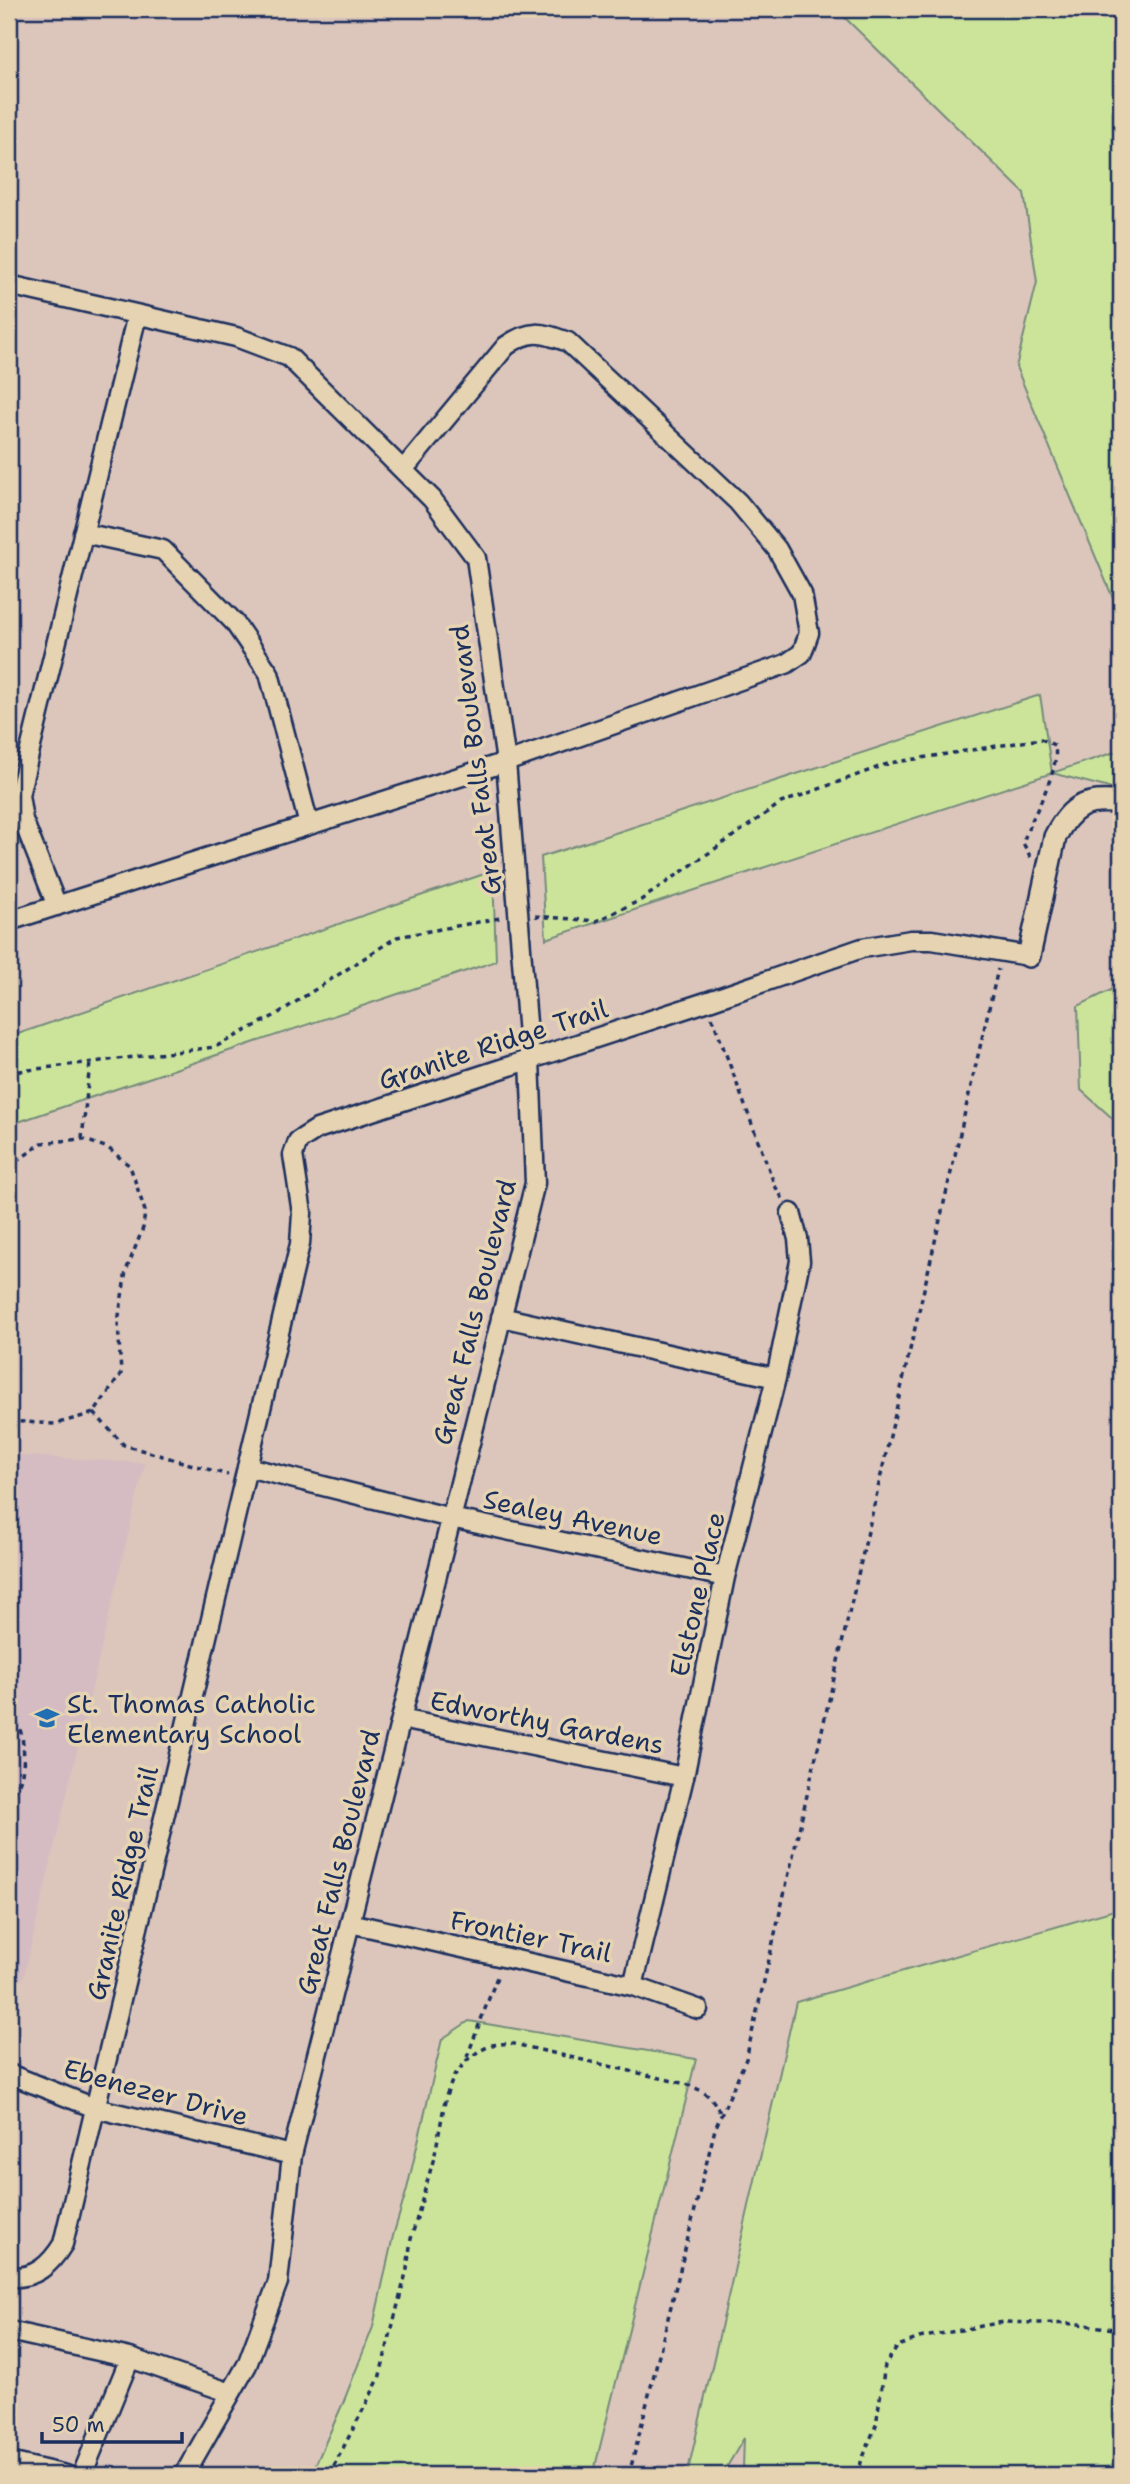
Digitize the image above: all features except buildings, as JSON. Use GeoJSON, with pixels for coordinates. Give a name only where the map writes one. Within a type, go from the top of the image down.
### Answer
{"type":"FeatureCollection","features":[{"type":"Feature","properties":{"kind":"street","name":"Great Falls Boulevard"},"geometry":{"type":"LineString","coordinates":[[9,285],[236,337],[289,357],[432,499],[476,558],[506,762],[519,915],[530,1059],[535,1182],[292,2155],[278,2282],[247,2365],[184,2475]]}},
{"type":"Feature","properties":{"kind":"street"},"geometry":{"type":"LineString","coordinates":[[57,906],[23,820],[19,794],[136,315]]}},
{"type":"Feature","properties":{"kind":"street"},"geometry":{"type":"LineString","coordinates":[[9,921],[506,762],[786,664],[802,653],[809,633],[802,594],[777,549],[738,502],[568,342],[545,334],[522,335],[506,346],[403,470]]}},
{"type":"Feature","properties":{"kind":"street"},"geometry":{"type":"LineString","coordinates":[[83,533],[163,550],[234,622],[269,674],[309,825]]}},
{"type":"Feature","properties":{"kind":"street"},"geometry":{"type":"LineString","coordinates":[[1029,956],[1055,837],[1063,821],[1088,801],[1121,803]]}},
{"type":"Feature","properties":{"kind":"street","name":"Granite Ridge Trail"},"geometry":{"type":"LineString","coordinates":[[9,2277],[32,2276],[51,2263],[63,2244],[300,1244],[302,1213],[293,1155],[298,1141],[317,1129],[862,948],[932,940],[1029,956]]}},
{"type":"Feature","properties":{"kind":"street","name":"Elstone Place"},"geometry":{"type":"LineString","coordinates":[[633,1986],[684,1777],[725,1577],[776,1378],[800,1261],[791,1213]]}},
{"type":"Feature","properties":{"kind":"street"},"geometry":{"type":"LineString","coordinates":[[501,1317],[776,1378]]}},
{"type":"Feature","properties":{"kind":"street"},"geometry":{"type":"LineString","coordinates":[[246,1473],[451,1518]]}},
{"type":"Feature","properties":{"kind":"street","name":"Sealey Avenue"},"geometry":{"type":"LineString","coordinates":[[451,1518],[725,1577]]}},
{"type":"Feature","properties":{"kind":"street","name":"Edworthy Gardens"},"geometry":{"type":"LineString","coordinates":[[401,1719],[684,1777]]}},
{"type":"Feature","properties":{"kind":"street","name":"Frontier Trail"},"geometry":{"type":"LineString","coordinates":[[350,1923],[633,1986],[698,2009]]}},
{"type":"Feature","properties":{"kind":"street","name":"Ebenezer Drive"},"geometry":{"type":"LineString","coordinates":[[9,2074],[95,2108],[292,2155]]}},
{"type":"Feature","properties":{"kind":"street"},"geometry":{"type":"LineString","coordinates":[[9,2331],[130,2358],[231,2393]]}},
{"type":"Feature","properties":{"kind":"street"},"geometry":{"type":"LineString","coordinates":[[82,2475],[130,2358]]}},
{"type":"Feature","properties":{"kind":"street"},"geometry":{"type":"LineString","coordinates":[[9,2462],[66,2475]]}},
{"type":"Feature","properties":{"kind":"path"},"geometry":{"type":"LineString","coordinates":[[9,1075],[20,1071],[215,1047],[274,1016],[397,937],[519,915],[596,920],[640,900],[781,803],[890,763],[1041,739],[1054,745],[1057,753],[1044,794],[1023,843],[1045,884]]}},
{"type":"Feature","properties":{"kind":"path"},"geometry":{"type":"LineString","coordinates":[[629,2475],[715,2129],[746,2059],[999,965]]}},
{"type":"Feature","properties":{"kind":"path"},"geometry":{"type":"LineString","coordinates":[[706,1002],[775,1186],[791,1213]]}},
{"type":"Feature","properties":{"kind":"path"},"geometry":{"type":"LineString","coordinates":[[82,1139],[90,1063]]}},
{"type":"Feature","properties":{"kind":"path"},"geometry":{"type":"LineString","coordinates":[[9,1167],[42,1143],[82,1139],[108,1148],[130,1166],[145,1211],[143,1228],[126,1271],[118,1322],[121,1374],[94,1413],[55,1424],[9,1421]]}},
{"type":"Feature","properties":{"kind":"path"},"geometry":{"type":"LineString","coordinates":[[94,1413],[124,1445],[246,1473]]}},
{"type":"Feature","properties":{"kind":"path"},"geometry":{"type":"LineString","coordinates":[[9,1713],[20,1726],[23,1766],[20,1781],[9,1806]]}},
{"type":"Feature","properties":{"kind":"path"},"geometry":{"type":"LineString","coordinates":[[329,2475],[379,2379],[407,2269],[411,2239],[435,2154],[446,2096],[454,2076],[467,2060],[496,1977]]}},
{"type":"Feature","properties":{"kind":"path"},"geometry":{"type":"LineString","coordinates":[[467,2060],[492,2045],[510,2043],[686,2084],[703,2091],[713,2099],[721,2115]]}},
{"type":"Feature","properties":{"kind":"path"},"geometry":{"type":"LineString","coordinates":[[856,2475],[876,2425],[884,2365],[898,2346],[919,2338],[1003,2322],[1079,2324],[1121,2330]]}},
{"type":"Feature","properties":{"kind":"shaded area","name":"St. Thomas Catholic Elementary School"},"geometry":{"type":"Polygon","coordinates":[[[9,1455],[145,1463],[23,1980],[9,1973],[9,1455]]]}},
{"type":"Feature","properties":{"kind":"green space"},"geometry":{"type":"Polygon","coordinates":[[[836,9],[1121,9],[1121,631],[1115,603],[1016,367],[1037,282],[1024,193],[836,9]]]}},
{"type":"Feature","properties":{"kind":"green space"},"geometry":{"type":"Polygon","coordinates":[[[1040,695],[1052,773],[546,939],[541,857],[1040,695]]]}},
{"type":"Feature","properties":{"kind":"green space"},"geometry":{"type":"Polygon","coordinates":[[[1121,750],[1121,791],[1052,773],[1121,750]]]}},
{"type":"Feature","properties":{"kind":"green space"},"geometry":{"type":"Polygon","coordinates":[[[493,871],[496,961],[9,1125],[9,1037],[493,871]]]}},
{"type":"Feature","properties":{"kind":"green space"},"geometry":{"type":"Polygon","coordinates":[[[1121,985],[1121,1126],[1081,1090],[1078,1006],[1121,985]]]}},
{"type":"Feature","properties":{"kind":"green space"},"geometry":{"type":"Polygon","coordinates":[[[1121,1908],[1121,2475],[741,2475],[744,2438],[722,2475],[687,2475],[796,2002],[1121,1908]]]}},
{"type":"Feature","properties":{"kind":"green space"},"geometry":{"type":"Polygon","coordinates":[[[469,2021],[696,2059],[593,2475],[311,2475],[373,2327],[442,2039],[469,2021]]]}},
{"type":"Feature","properties":{"kind":"place","name":"St. Thomas Catholic Elementary School"},"geometry":{"type":"Point","coordinates":[47,1718]}}]}
